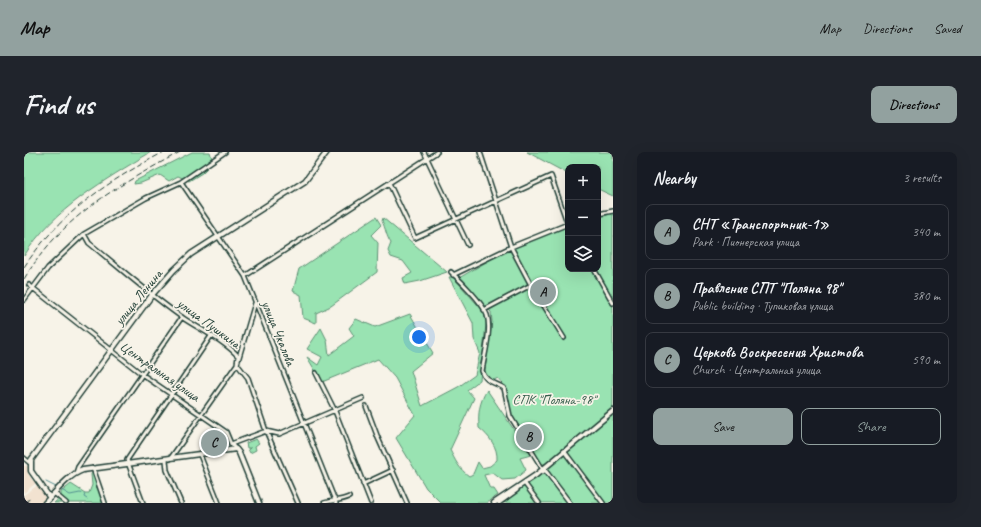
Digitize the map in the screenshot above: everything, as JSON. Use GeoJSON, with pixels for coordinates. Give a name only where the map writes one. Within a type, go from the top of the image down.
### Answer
{"type":"FeatureCollection","features":[{"type":"Feature","properties":{"kind":"street"},"geometry":{"type":"LineString","coordinates":[[24,300],[30,287],[84,234],[146,198],[181,182],[225,152]]}},
{"type":"Feature","properties":{"kind":"street","name":"улица Ленина"},"geometry":{"type":"LineString","coordinates":[[30,463],[32,457],[152,295],[186,259],[305,180],[327,152]]}},
{"type":"Feature","properties":{"kind":"street"},"geometry":{"type":"LineString","coordinates":[[424,152],[468,245]]}},
{"type":"Feature","properties":{"kind":"street"},"geometry":{"type":"LineString","coordinates":[[245,276],[437,152]]}},
{"type":"Feature","properties":{"kind":"street"},"geometry":{"type":"LineString","coordinates":[[480,152],[511,247],[531,285],[564,338]]}},
{"type":"Feature","properties":{"kind":"street"},"geometry":{"type":"LineString","coordinates":[[389,183],[415,238],[552,176],[565,215]]}},
{"type":"Feature","properties":{"kind":"street","name":"улица Чкалова"},"geometry":{"type":"LineString","coordinates":[[181,182],[245,276],[335,501]]}},
{"type":"Feature","properties":{"kind":"street"},"geometry":{"type":"LineString","coordinates":[[601,213],[613,211]]}},
{"type":"Feature","properties":{"kind":"street"},"geometry":{"type":"LineString","coordinates":[[565,225],[452,273],[487,315],[488,328],[482,371],[484,376],[489,381],[504,388],[510,416],[544,469],[570,503]]}},
{"type":"Feature","properties":{"kind":"street","name":"улица Пушкина"},"geometry":{"type":"LineString","coordinates":[[84,234],[89,243],[152,295],[238,356],[237,364],[248,378],[266,430],[298,503]]}},
{"type":"Feature","properties":{"kind":"street"},"geometry":{"type":"LineString","coordinates":[[596,272],[613,302]]}},
{"type":"Feature","properties":{"kind":"street"},"geometry":{"type":"LineString","coordinates":[[484,310],[531,285]]}},
{"type":"Feature","properties":{"kind":"street","name":"Центральная улица"},"geometry":{"type":"LineString","coordinates":[[30,287],[110,350],[226,432],[231,444],[239,453],[259,503]]}},
{"type":"Feature","properties":{"kind":"street"},"geometry":{"type":"LineString","coordinates":[[181,503],[168,470],[168,460],[237,364],[255,303]]}},
{"type":"Feature","properties":{"kind":"street"},"geometry":{"type":"LineString","coordinates":[[76,473],[78,467],[182,317]]}},
{"type":"Feature","properties":{"kind":"street"},"geometry":{"type":"LineString","coordinates":[[143,503],[127,464],[127,460],[211,336]]}},
{"type":"Feature","properties":{"kind":"street"},"geometry":{"type":"LineString","coordinates":[[316,373],[335,411],[371,503]]}},
{"type":"Feature","properties":{"kind":"street"},"geometry":{"type":"LineString","coordinates":[[231,444],[266,430],[279,434],[363,398]]}},
{"type":"Feature","properties":{"kind":"street"},"geometry":{"type":"LineString","coordinates":[[366,406],[407,503]]}},
{"type":"Feature","properties":{"kind":"street"},"geometry":{"type":"LineString","coordinates":[[499,503],[504,502],[613,411]]}},
{"type":"Feature","properties":{"kind":"street"},"geometry":{"type":"LineString","coordinates":[[45,503],[76,473],[93,468],[168,460],[236,449]]}},
{"type":"Feature","properties":{"kind":"street"},"geometry":{"type":"LineString","coordinates":[[564,451],[603,503]]}},
{"type":"Feature","properties":{"kind":"street"},"geometry":{"type":"LineString","coordinates":[[200,455],[219,503]]}},
{"type":"Feature","properties":{"kind":"street"},"geometry":{"type":"LineString","coordinates":[[24,458],[30,463],[31,471],[50,498]]}},
{"type":"Feature","properties":{"kind":"street"},"geometry":{"type":"LineString","coordinates":[[93,468],[105,503]]}},
{"type":"Feature","properties":{"kind":"street"},"geometry":{"type":"LineString","coordinates":[[494,503],[544,469]]}},
{"type":"Feature","properties":{"kind":"street"},"geometry":{"type":"LineString","coordinates":[[363,484],[393,470]]}},
{"type":"Feature","properties":{"kind":"street"},"geometry":{"type":"LineString","coordinates":[[525,484],[539,503]]}},
{"type":"Feature","properties":{"kind":"street"},"geometry":{"type":"LineString","coordinates":[[54,493],[66,503]]}},
{"type":"Feature","properties":{"kind":"street"},"geometry":{"type":"LineString","coordinates":[[324,503],[342,500],[349,497]]}},
{"type":"Feature","properties":{"kind":"shaded area"},"geometry":{"type":"Polygon","coordinates":[[[24,466],[28,466],[28,474],[33,481],[36,481],[36,483],[24,493],[24,466]]]}},
{"type":"Feature","properties":{"kind":"shaded area"},"geometry":{"type":"Polygon","coordinates":[[[39,484],[45,497],[42,503],[24,503],[24,495],[39,484]]]}},
{"type":"Feature","properties":{"kind":"green space"},"geometry":{"type":"Polygon","coordinates":[[[24,152],[151,152],[98,185],[65,210],[36,239],[24,256],[24,152]]]}},
{"type":"Feature","properties":{"kind":"green space"},"geometry":{"type":"Polygon","coordinates":[[[192,152],[210,152],[213,162],[202,173],[189,181],[178,176],[169,181],[160,175],[141,183],[134,184],[135,181],[192,152]]]}},
{"type":"Feature","properties":{"kind":"green space"},"geometry":{"type":"Polygon","coordinates":[[[527,152],[613,152],[613,196],[601,190],[601,164],[565,164],[565,172],[527,152]]]}},
{"type":"Feature","properties":{"kind":"green space","name":"СПК \"Поляна-98\""},"geometry":{"type":"Polygon","coordinates":[[[613,213],[613,409],[545,464],[542,464],[512,418],[505,387],[498,378],[492,381],[486,375],[485,369],[492,321],[491,312],[459,278],[510,248],[565,226],[565,272],[601,272],[601,217],[613,213]]]}},
{"type":"Feature","properties":{"kind":"green space"},"geometry":{"type":"Polygon","coordinates":[[[376,217],[381,225],[371,235],[378,243],[377,272],[331,306],[316,313],[316,323],[303,318],[301,295],[293,291],[299,269],[376,217]]]}},
{"type":"Feature","properties":{"kind":"green space"},"geometry":{"type":"Polygon","coordinates":[[[383,218],[447,272],[420,281],[405,284],[403,278],[412,273],[403,261],[391,257],[388,251],[391,243],[382,221],[383,218]]]}},
{"type":"Feature","properties":{"kind":"green space"},"geometry":{"type":"Polygon","coordinates":[[[449,277],[453,277],[484,312],[486,324],[480,380],[467,390],[474,398],[450,450],[460,467],[469,476],[473,474],[478,462],[482,468],[490,466],[497,460],[496,451],[492,442],[479,428],[480,408],[482,399],[487,390],[531,455],[520,458],[526,470],[515,479],[502,480],[493,473],[484,475],[490,489],[494,489],[498,495],[487,503],[441,503],[426,488],[396,438],[415,415],[395,378],[378,359],[322,382],[307,357],[318,365],[322,357],[307,349],[321,328],[327,340],[329,355],[354,336],[349,328],[356,319],[375,327],[410,314],[433,353],[411,371],[422,406],[458,387],[475,375],[480,353],[474,339],[473,323],[449,277]]]}},
{"type":"Feature","properties":{"kind":"green space"},"geometry":{"type":"Polygon","coordinates":[[[613,414],[613,503],[499,503],[547,470],[554,459],[613,414]]]}},
{"type":"Feature","properties":{"kind":"green space"},"geometry":{"type":"Polygon","coordinates":[[[256,439],[259,443],[255,446],[256,450],[250,453],[248,449],[251,448],[247,448],[246,443],[256,439]]]}},
{"type":"Feature","properties":{"kind":"green space"},"geometry":{"type":"Polygon","coordinates":[[[95,472],[98,481],[96,487],[104,496],[107,503],[54,503],[61,497],[61,492],[71,484],[85,493],[89,493],[92,485],[91,474],[95,472]]]}},
{"type":"Feature","properties":{"kind":"waterway"},"geometry":{"type":"LineString","coordinates":[[46,482],[58,488]]}},
{"type":"Feature","properties":{"kind":"waterway"},"geometry":{"type":"LineString","coordinates":[[60,489],[70,495],[80,493],[85,494],[84,497],[87,499]]}},
{"type":"Feature","properties":{"kind":"railway"},"geometry":{"type":"LineString","coordinates":[[24,267],[38,247],[53,230],[86,200],[123,175],[164,152]]}},
{"type":"Feature","properties":{"kind":"railway"},"geometry":{"type":"LineString","coordinates":[[24,279],[39,257],[56,237],[74,220],[113,191],[180,152]]}},
{"type":"Feature","properties":{"kind":"railway"},"geometry":{"type":"LineString","coordinates":[[24,502],[30,499]]}},
{"type":"Feature","properties":{"kind":"place","name":"СНТ «Транспортник-1»"},"geometry":{"type":"Point","coordinates":[543,292]}},
{"type":"Feature","properties":{"kind":"place","name":"Правление СПТ \"Поляна 98\""},"geometry":{"type":"Point","coordinates":[529,437]}},
{"type":"Feature","properties":{"kind":"place","name":"Церковь Воскресения Христова"},"geometry":{"type":"Point","coordinates":[214,443]}}]}
